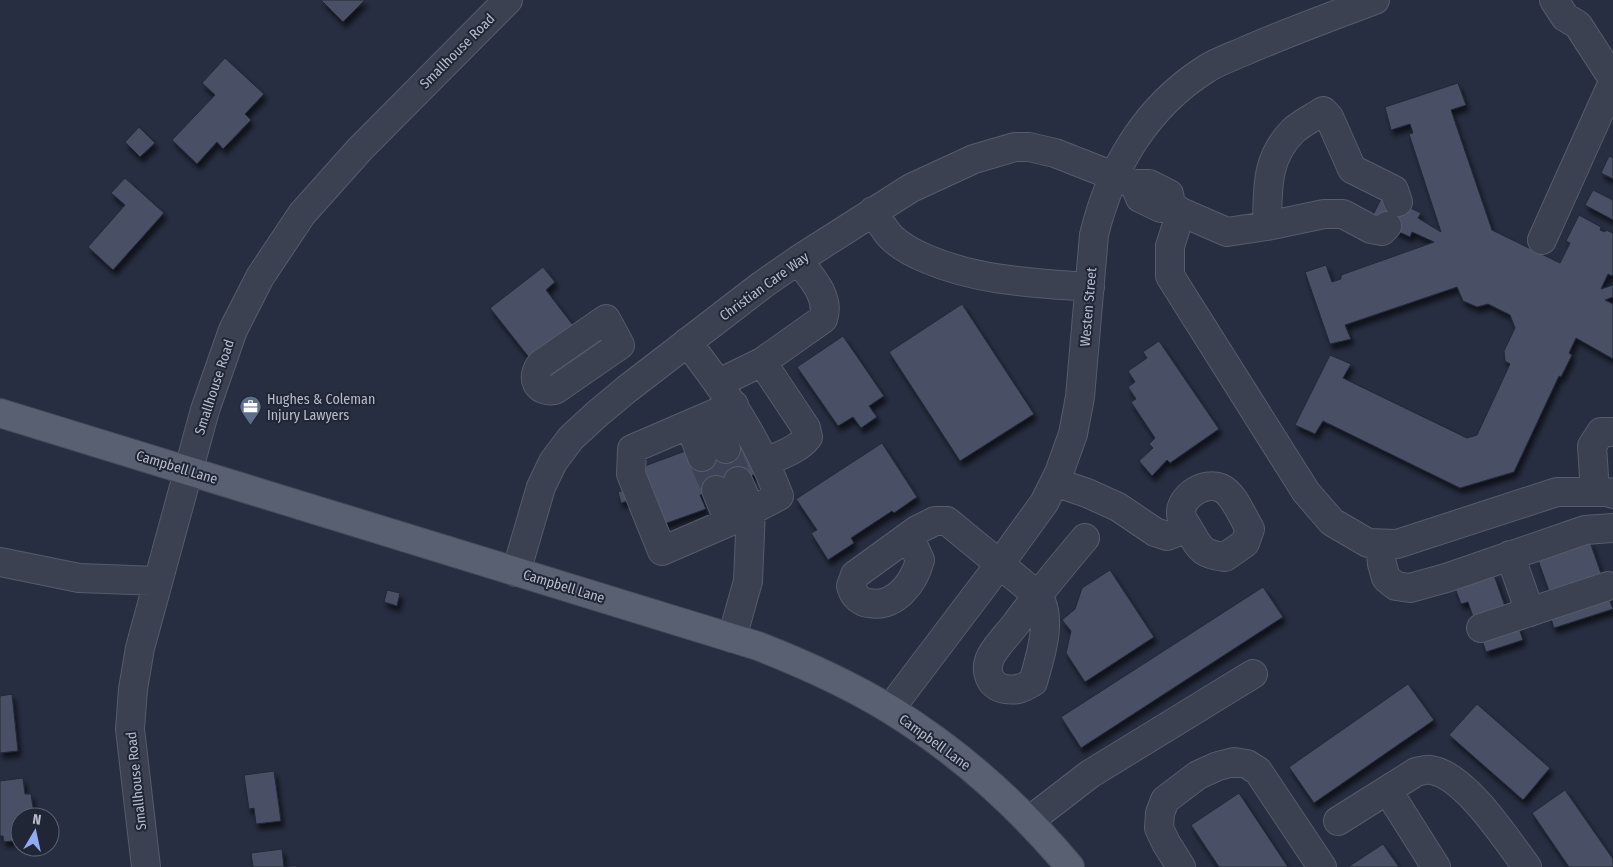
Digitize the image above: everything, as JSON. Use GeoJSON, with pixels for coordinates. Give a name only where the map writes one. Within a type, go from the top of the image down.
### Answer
{"type":"FeatureCollection","features":[{"type":"Feature","properties":{"kind":"main road","name":"Campbell Lane"},"geometry":{"type":"LineString","coordinates":[[0,412],[758,646],[801,663],[844,684],[925,732],[966,764],[1029,821],[1070,867]]}},
{"type":"Feature","properties":{"kind":"street","name":"Smallhouse Road"},"geometry":{"type":"LineString","coordinates":[[146,867],[130,729],[140,648],[205,410],[233,330],[260,277],[302,214],[367,142],[508,0]]}},
{"type":"Feature","properties":{"kind":"street","name":"Westen Street"},"geometry":{"type":"LineString","coordinates":[[890,710],[1000,565],[1044,503],[1055,482],[1067,451],[1078,411],[1083,374],[1094,235],[1099,215],[1124,179],[1132,142],[1152,116],[1184,84],[1207,67],[1285,34],[1375,0]]}},
{"type":"Feature","properties":{"kind":"street"},"geometry":{"type":"LineString","coordinates":[[1542,240],[1613,80],[1576,12],[1565,17],[1554,0]]}},
{"type":"Feature","properties":{"kind":"street"},"geometry":{"type":"LineString","coordinates":[[1124,179],[1140,198],[1161,208],[1176,208],[1227,232],[1267,226],[1324,214],[1343,214],[1370,229],[1382,230],[1393,214],[1394,190],[1352,169],[1329,117],[1323,111],[1294,130],[1278,150],[1268,182],[1267,226]]}},
{"type":"Feature","properties":{"kind":"street","name":"Christian Care Way"},"geometry":{"type":"LineString","coordinates":[[516,572],[541,487],[552,462],[571,438],[597,414],[687,342],[798,260],[872,212],[911,188],[974,159],[1016,147],[1029,147],[1048,151],[1124,179]]}},
{"type":"Feature","properties":{"kind":"street"},"geometry":{"type":"LineString","coordinates":[[1176,208],[1170,246],[1170,276],[1306,492],[1332,522],[1368,543],[1397,544],[1557,492],[1604,493],[1592,446],[1601,432],[1613,432]]}},
{"type":"Feature","properties":{"kind":"street"},"geometry":{"type":"LineString","coordinates":[[872,212],[894,239],[912,253],[941,265],[978,275],[1026,282],[1090,287]]}},
{"type":"Feature","properties":{"kind":"street"},"geometry":{"type":"LineString","coordinates":[[719,383],[762,362],[822,318],[825,313],[821,292],[798,260]]}},
{"type":"Feature","properties":{"kind":"street"},"geometry":{"type":"LineString","coordinates":[[687,342],[719,383]]}},
{"type":"Feature","properties":{"kind":"street"},"geometry":{"type":"LineString","coordinates":[[762,362],[806,428],[808,437],[794,449],[766,462]]}},
{"type":"Feature","properties":{"kind":"street"},"geometry":{"type":"LineString","coordinates":[[714,453],[712,415],[719,383]]}},
{"type":"Feature","properties":{"kind":"street"},"geometry":{"type":"LineString","coordinates":[[712,415],[766,462],[779,496],[740,517],[662,551],[631,474],[632,449],[712,415]]}},
{"type":"Feature","properties":{"kind":"street"},"geometry":{"type":"LineString","coordinates":[[1055,482],[1087,493],[1118,507],[1155,532],[1166,536],[1188,528]]}},
{"type":"Feature","properties":{"kind":"street"},"geometry":{"type":"LineString","coordinates":[[727,485],[740,517],[748,580],[732,638]]}},
{"type":"Feature","properties":{"kind":"street"},"geometry":{"type":"LineString","coordinates":[[905,539],[935,521],[947,520],[1037,595],[1085,538]]}},
{"type":"Feature","properties":{"kind":"street"},"geometry":{"type":"LineString","coordinates":[[1380,544],[1382,564],[1386,578],[1396,586],[1410,588],[1439,580],[1585,530],[1613,528]]}},
{"type":"Feature","properties":{"kind":"street"},"geometry":{"type":"LineString","coordinates":[[1510,555],[1530,612]]}},
{"type":"Feature","properties":{"kind":"street"},"geometry":{"type":"LineString","coordinates":[[0,562],[79,578],[158,581]]}},
{"type":"Feature","properties":{"kind":"street"},"geometry":{"type":"LineString","coordinates":[[1480,628],[1608,586]]}},
{"type":"Feature","properties":{"kind":"street"},"geometry":{"type":"LineString","coordinates":[[1029,821],[1090,774],[1254,674]]}},
{"type":"Feature","properties":{"kind":"street"},"geometry":{"type":"LineString","coordinates":[[1181,867],[1159,828],[1160,813],[1165,800],[1198,776],[1218,766],[1234,762],[1247,764],[1258,771],[1322,867]]}},
{"type":"Feature","properties":{"kind":"street"},"geometry":{"type":"LineString","coordinates":[[1338,821],[1416,772],[1430,770],[1446,775],[1471,796],[1527,867]]}},
{"type":"Feature","properties":{"kind":"street"},"geometry":{"type":"LineString","coordinates":[[1388,790],[1436,867]]}},
{"type":"Feature","properties":{"kind":"building"},"geometry":{"type":"Polygon","coordinates":[[[321,0],[365,0],[343,22],[321,0]]]}},
{"type":"Feature","properties":{"kind":"building"},"geometry":{"type":"Polygon","coordinates":[[[225,58],[264,94],[245,114],[251,120],[223,149],[217,142],[197,164],[172,140],[215,95],[202,83],[225,58]]]}},
{"type":"Feature","properties":{"kind":"building"},"geometry":{"type":"Polygon","coordinates":[[[1458,83],[1466,105],[1451,110],[1492,230],[1560,263],[1570,243],[1566,241],[1579,215],[1601,227],[1600,230],[1613,233],[1613,274],[1612,276],[1608,274],[1601,289],[1613,285],[1613,297],[1605,300],[1613,304],[1613,359],[1576,338],[1569,353],[1572,355],[1561,377],[1559,376],[1514,472],[1460,488],[1323,421],[1315,434],[1295,425],[1330,355],[1351,364],[1343,378],[1467,438],[1477,435],[1510,364],[1505,361],[1504,351],[1515,328],[1510,315],[1488,304],[1477,307],[1463,301],[1457,287],[1345,325],[1351,339],[1330,344],[1305,272],[1326,265],[1332,282],[1341,279],[1341,275],[1434,242],[1412,232],[1410,237],[1371,219],[1383,195],[1421,213],[1418,218],[1441,232],[1409,134],[1413,133],[1410,124],[1391,130],[1385,107],[1458,83]]]}},
{"type":"Feature","properties":{"kind":"building"},"geometry":{"type":"Polygon","coordinates":[[[139,127],[155,143],[140,157],[125,142],[139,127]]]}},
{"type":"Feature","properties":{"kind":"building"},"geometry":{"type":"Polygon","coordinates":[[[1609,156],[1613,158],[1613,179],[1601,173],[1609,156]]]}},
{"type":"Feature","properties":{"kind":"building"},"geometry":{"type":"Polygon","coordinates":[[[125,178],[164,213],[113,270],[88,247],[125,205],[111,193],[125,178]]]}},
{"type":"Feature","properties":{"kind":"building"},"geometry":{"type":"Polygon","coordinates":[[[1593,190],[1613,200],[1613,220],[1585,205],[1593,190]]]}},
{"type":"Feature","properties":{"kind":"building"},"geometry":{"type":"Polygon","coordinates":[[[543,267],[555,282],[546,290],[576,329],[531,360],[490,308],[543,267]]]}},
{"type":"Feature","properties":{"kind":"building"},"geometry":{"type":"Polygon","coordinates":[[[962,304],[1034,414],[960,461],[889,352],[962,304]]]}},
{"type":"Feature","properties":{"kind":"building"},"geometry":{"type":"Polygon","coordinates":[[[843,336],[884,396],[869,406],[877,417],[861,428],[853,417],[838,426],[797,367],[843,336]]]}},
{"type":"Feature","properties":{"kind":"building"},"geometry":{"type":"Polygon","coordinates":[[[1159,341],[1219,429],[1170,463],[1167,460],[1152,476],[1139,461],[1153,448],[1149,444],[1155,438],[1131,402],[1136,399],[1128,387],[1135,382],[1128,371],[1147,358],[1143,352],[1159,341]]]}},
{"type":"Feature","properties":{"kind":"building"},"geometry":{"type":"Polygon","coordinates":[[[746,441],[758,473],[700,495],[706,509],[664,524],[642,467],[688,450],[692,462],[746,441]]]}},
{"type":"Feature","properties":{"kind":"building"},"geometry":{"type":"Polygon","coordinates":[[[882,443],[917,497],[851,538],[854,543],[828,560],[811,533],[817,530],[796,499],[882,443]]]}},
{"type":"Feature","properties":{"kind":"building"},"geometry":{"type":"Polygon","coordinates":[[[628,489],[631,500],[621,503],[618,492],[628,489]]]}},
{"type":"Feature","properties":{"kind":"building"},"geometry":{"type":"Polygon","coordinates":[[[1590,542],[1602,576],[1550,594],[1538,560],[1590,542]]]}},
{"type":"Feature","properties":{"kind":"building"},"geometry":{"type":"Polygon","coordinates":[[[1110,570],[1154,637],[1085,682],[1066,653],[1071,631],[1062,620],[1075,609],[1082,588],[1110,570]]]}},
{"type":"Feature","properties":{"kind":"building"},"geometry":{"type":"Polygon","coordinates":[[[1494,575],[1506,609],[1474,620],[1468,602],[1461,604],[1455,588],[1494,575]]]}},
{"type":"Feature","properties":{"kind":"building"},"geometry":{"type":"Polygon","coordinates":[[[1263,587],[1283,617],[1081,748],[1061,717],[1263,587]]]}},
{"type":"Feature","properties":{"kind":"building"},"geometry":{"type":"Polygon","coordinates":[[[387,590],[400,593],[397,606],[384,602],[387,590]]]}},
{"type":"Feature","properties":{"kind":"building"},"geometry":{"type":"Polygon","coordinates":[[[1607,593],[1613,609],[1554,628],[1549,613],[1607,593]]]}},
{"type":"Feature","properties":{"kind":"building"},"geometry":{"type":"Polygon","coordinates":[[[1518,625],[1523,640],[1486,652],[1481,637],[1518,625]]]}},
{"type":"Feature","properties":{"kind":"building"},"geometry":{"type":"Polygon","coordinates":[[[1408,684],[1434,720],[1314,803],[1289,767],[1408,684]]]}},
{"type":"Feature","properties":{"kind":"building"},"geometry":{"type":"Polygon","coordinates":[[[12,694],[18,751],[0,753],[0,696],[12,694]]]}},
{"type":"Feature","properties":{"kind":"building"},"geometry":{"type":"Polygon","coordinates":[[[1477,704],[1550,768],[1523,800],[1449,735],[1477,704]]]}},
{"type":"Feature","properties":{"kind":"building"},"geometry":{"type":"Polygon","coordinates":[[[274,771],[281,821],[256,824],[254,808],[249,809],[244,775],[274,771]]]}},
{"type":"Feature","properties":{"kind":"building"},"geometry":{"type":"Polygon","coordinates":[[[23,778],[25,794],[31,794],[33,807],[10,807],[10,841],[4,842],[3,836],[0,836],[0,781],[23,778]]]}},
{"type":"Feature","properties":{"kind":"building"},"geometry":{"type":"Polygon","coordinates":[[[1565,790],[1613,859],[1613,867],[1569,867],[1532,813],[1565,790]]]}},
{"type":"Feature","properties":{"kind":"building"},"geometry":{"type":"Polygon","coordinates":[[[1239,793],[1288,867],[1219,867],[1191,825],[1239,793]]]}},
{"type":"Feature","properties":{"kind":"building"},"geometry":{"type":"Polygon","coordinates":[[[1383,844],[1399,867],[1348,867],[1383,844]]]}},
{"type":"Feature","properties":{"kind":"building"},"geometry":{"type":"Polygon","coordinates":[[[282,849],[284,867],[253,867],[251,853],[282,849]]]}},
{"type":"Feature","properties":{"kind":"tunnel"},"geometry":{"type":"LineString","coordinates":[[726,449],[738,481]]}},
{"type":"Feature","properties":{"kind":"tunnel"},"geometry":{"type":"LineString","coordinates":[[702,457],[716,490]]}},
{"type":"Feature","properties":{"kind":"place","name":"Hughes & Coleman Injury Lawyers"},"geometry":{"type":"Point","coordinates":[251,426]}}]}
